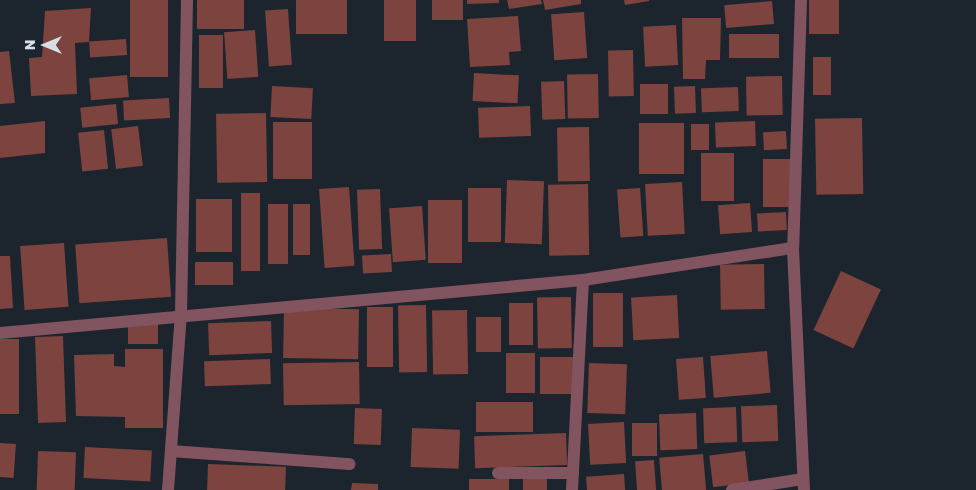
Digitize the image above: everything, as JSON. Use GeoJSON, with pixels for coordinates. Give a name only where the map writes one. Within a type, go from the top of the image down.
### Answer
{"type":"FeatureCollection","features":[{"type":"Feature","properties":{"kind":"street"},"geometry":{"type":"LineString","coordinates":[[168,490],[181,314],[186,0]]}},
{"type":"Feature","properties":{"kind":"street"},"geometry":{"type":"LineString","coordinates":[[732,490],[803,484],[793,248],[800,0]]}},
{"type":"Feature","properties":{"kind":"street"},"geometry":{"type":"LineString","coordinates":[[0,333],[181,314],[583,280],[793,248]]}},
{"type":"Feature","properties":{"kind":"street"},"geometry":{"type":"LineString","coordinates":[[572,490],[583,280]]}},
{"type":"Feature","properties":{"kind":"street"},"geometry":{"type":"LineString","coordinates":[[171,451],[350,464]]}},
{"type":"Feature","properties":{"kind":"street"},"geometry":{"type":"LineString","coordinates":[[498,473],[573,473]]}},
{"type":"Feature","properties":{"kind":"building"},"geometry":{"type":"Polygon","coordinates":[[[130,0],[168,0],[168,77],[130,77],[130,0]]]}},
{"type":"Feature","properties":{"kind":"building"},"geometry":{"type":"Polygon","coordinates":[[[197,0],[244,0],[244,29],[197,29],[197,0]]]}},
{"type":"Feature","properties":{"kind":"building"},"geometry":{"type":"Polygon","coordinates":[[[296,0],[347,0],[347,34],[296,34],[296,0]]]}},
{"type":"Feature","properties":{"kind":"building"},"geometry":{"type":"Polygon","coordinates":[[[384,0],[416,0],[416,41],[384,41],[384,0]]]}},
{"type":"Feature","properties":{"kind":"building"},"geometry":{"type":"Polygon","coordinates":[[[432,0],[463,0],[463,20],[432,20],[432,0]]]}},
{"type":"Feature","properties":{"kind":"building"},"geometry":{"type":"Polygon","coordinates":[[[467,0],[499,0],[499,3],[467,4],[467,0]]]}},
{"type":"Feature","properties":{"kind":"building"},"geometry":{"type":"Polygon","coordinates":[[[507,0],[541,0],[542,4],[509,9],[507,0]]]}},
{"type":"Feature","properties":{"kind":"building"},"geometry":{"type":"Polygon","coordinates":[[[543,0],[581,0],[581,4],[545,10],[543,0]]]}},
{"type":"Feature","properties":{"kind":"building"},"geometry":{"type":"Polygon","coordinates":[[[624,0],[649,0],[649,1],[625,5],[624,0]]]}},
{"type":"Feature","properties":{"kind":"building"},"geometry":{"type":"Polygon","coordinates":[[[809,0],[839,0],[839,34],[809,34],[809,0]]]}},
{"type":"Feature","properties":{"kind":"building"},"geometry":{"type":"Polygon","coordinates":[[[772,1],[774,24],[726,28],[724,5],[772,1]]]}},
{"type":"Feature","properties":{"kind":"building"},"geometry":{"type":"Polygon","coordinates":[[[91,8],[89,42],[75,43],[77,94],[31,96],[29,58],[42,57],[45,11],[91,8]]]}},
{"type":"Feature","properties":{"kind":"building"},"geometry":{"type":"Polygon","coordinates":[[[288,9],[292,65],[269,66],[265,11],[288,9]]]}},
{"type":"Feature","properties":{"kind":"building"},"geometry":{"type":"Polygon","coordinates":[[[584,12],[587,58],[554,60],[551,14],[584,12]]]}},
{"type":"Feature","properties":{"kind":"building"},"geometry":{"type":"Polygon","coordinates":[[[518,16],[521,51],[509,52],[510,65],[470,67],[467,19],[518,16]]]}},
{"type":"Feature","properties":{"kind":"building"},"geometry":{"type":"Polygon","coordinates":[[[682,18],[721,18],[720,60],[706,60],[705,79],[683,79],[682,18]]]}},
{"type":"Feature","properties":{"kind":"building"},"geometry":{"type":"Polygon","coordinates":[[[676,25],[678,65],[645,67],[643,27],[676,25]]]}},
{"type":"Feature","properties":{"kind":"building"},"geometry":{"type":"Polygon","coordinates":[[[255,30],[258,77],[227,79],[224,32],[255,30]]]}},
{"type":"Feature","properties":{"kind":"building"},"geometry":{"type":"Polygon","coordinates":[[[729,34],[779,34],[779,58],[729,58],[729,34]]]}},
{"type":"Feature","properties":{"kind":"building"},"geometry":{"type":"Polygon","coordinates":[[[199,35],[223,35],[223,88],[199,88],[199,35]]]}},
{"type":"Feature","properties":{"kind":"building"},"geometry":{"type":"Polygon","coordinates":[[[126,39],[127,55],[90,58],[89,42],[126,39]]]}},
{"type":"Feature","properties":{"kind":"building"},"geometry":{"type":"Polygon","coordinates":[[[608,50],[633,50],[634,96],[609,96],[608,50]]]}},
{"type":"Feature","properties":{"kind":"building"},"geometry":{"type":"Polygon","coordinates":[[[9,51],[15,103],[0,104],[0,52],[9,51]]]}},
{"type":"Feature","properties":{"kind":"building"},"geometry":{"type":"Polygon","coordinates":[[[813,57],[831,57],[831,95],[813,95],[813,57]]]}},
{"type":"Feature","properties":{"kind":"building"},"geometry":{"type":"Polygon","coordinates":[[[474,73],[519,75],[517,103],[473,101],[474,73]]]}},
{"type":"Feature","properties":{"kind":"building"},"geometry":{"type":"Polygon","coordinates":[[[598,74],[599,118],[568,119],[567,75],[598,74]]]}},
{"type":"Feature","properties":{"kind":"building"},"geometry":{"type":"Polygon","coordinates":[[[127,75],[129,97],[91,100],[89,78],[127,75]]]}},
{"type":"Feature","properties":{"kind":"building"},"geometry":{"type":"Polygon","coordinates":[[[782,76],[783,115],[747,116],[746,77],[782,76]]]}},
{"type":"Feature","properties":{"kind":"building"},"geometry":{"type":"Polygon","coordinates":[[[564,81],[565,119],[542,120],[541,82],[564,81]]]}},
{"type":"Feature","properties":{"kind":"building"},"geometry":{"type":"Polygon","coordinates":[[[640,84],[668,84],[668,114],[640,114],[640,84]]]}},
{"type":"Feature","properties":{"kind":"building"},"geometry":{"type":"Polygon","coordinates":[[[272,86],[313,88],[311,119],[270,117],[272,86]]]}},
{"type":"Feature","properties":{"kind":"building"},"geometry":{"type":"Polygon","coordinates":[[[695,86],[696,113],[675,114],[674,87],[695,86]]]}},
{"type":"Feature","properties":{"kind":"building"},"geometry":{"type":"Polygon","coordinates":[[[738,87],[739,111],[702,112],[701,88],[738,87]]]}},
{"type":"Feature","properties":{"kind":"building"},"geometry":{"type":"Polygon","coordinates":[[[169,98],[170,118],[124,120],[123,100],[169,98]]]}},
{"type":"Feature","properties":{"kind":"building"},"geometry":{"type":"Polygon","coordinates":[[[116,104],[118,124],[82,128],[80,108],[116,104]]]}},
{"type":"Feature","properties":{"kind":"building"},"geometry":{"type":"Polygon","coordinates":[[[530,106],[531,136],[479,138],[478,108],[530,106]]]}},
{"type":"Feature","properties":{"kind":"building"},"geometry":{"type":"Polygon","coordinates":[[[266,113],[267,182],[217,183],[216,114],[266,113]]]}},
{"type":"Feature","properties":{"kind":"building"},"geometry":{"type":"Polygon","coordinates":[[[862,118],[863,194],[816,195],[815,119],[862,118]]]}},
{"type":"Feature","properties":{"kind":"building"},"geometry":{"type":"Polygon","coordinates":[[[45,121],[45,153],[0,158],[0,126],[45,121]]]}},
{"type":"Feature","properties":{"kind":"building"},"geometry":{"type":"Polygon","coordinates":[[[755,121],[756,146],[716,147],[715,122],[755,121]]]}},
{"type":"Feature","properties":{"kind":"building"},"geometry":{"type":"Polygon","coordinates":[[[273,122],[312,122],[312,179],[273,179],[273,122]]]}},
{"type":"Feature","properties":{"kind":"building"},"geometry":{"type":"Polygon","coordinates":[[[639,123],[684,123],[684,174],[639,174],[639,123]]]}},
{"type":"Feature","properties":{"kind":"building"},"geometry":{"type":"Polygon","coordinates":[[[691,124],[709,124],[709,150],[691,150],[691,124]]]}},
{"type":"Feature","properties":{"kind":"building"},"geometry":{"type":"Polygon","coordinates":[[[138,126],[143,166],[116,169],[111,129],[138,126]]]}},
{"type":"Feature","properties":{"kind":"building"},"geometry":{"type":"Polygon","coordinates":[[[589,127],[590,181],[558,182],[557,128],[589,127]]]}},
{"type":"Feature","properties":{"kind":"building"},"geometry":{"type":"Polygon","coordinates":[[[104,130],[108,169],[82,172],[78,133],[104,130]]]}},
{"type":"Feature","properties":{"kind":"building"},"geometry":{"type":"Polygon","coordinates":[[[786,131],[787,149],[764,150],[763,132],[786,131]]]}},
{"type":"Feature","properties":{"kind":"building"},"geometry":{"type":"Polygon","coordinates":[[[701,153],[734,153],[734,201],[701,201],[701,153]]]}},
{"type":"Feature","properties":{"kind":"building"},"geometry":{"type":"Polygon","coordinates":[[[763,159],[791,159],[791,207],[763,207],[763,159]]]}},
{"type":"Feature","properties":{"kind":"building"},"geometry":{"type":"Polygon","coordinates":[[[507,180],[544,181],[542,244],[505,243],[507,180]]]}},
{"type":"Feature","properties":{"kind":"building"},"geometry":{"type":"Polygon","coordinates":[[[682,182],[685,234],[648,236],[645,184],[682,182]]]}},
{"type":"Feature","properties":{"kind":"building"},"geometry":{"type":"Polygon","coordinates":[[[588,184],[589,255],[549,256],[548,185],[588,184]]]}},
{"type":"Feature","properties":{"kind":"building"},"geometry":{"type":"Polygon","coordinates":[[[349,187],[355,266],[325,268],[319,189],[349,187]]]}},
{"type":"Feature","properties":{"kind":"building"},"geometry":{"type":"Polygon","coordinates":[[[468,188],[501,188],[501,242],[468,242],[468,188]]]}},
{"type":"Feature","properties":{"kind":"building"},"geometry":{"type":"Polygon","coordinates":[[[640,188],[643,236],[620,237],[617,190],[640,188]]]}},
{"type":"Feature","properties":{"kind":"building"},"geometry":{"type":"Polygon","coordinates":[[[380,189],[382,249],[359,250],[357,190],[380,189]]]}},
{"type":"Feature","properties":{"kind":"building"},"geometry":{"type":"Polygon","coordinates":[[[241,193],[260,193],[260,271],[241,271],[241,193]]]}},
{"type":"Feature","properties":{"kind":"building"},"geometry":{"type":"Polygon","coordinates":[[[196,199],[232,199],[232,252],[196,252],[196,199]]]}},
{"type":"Feature","properties":{"kind":"building"},"geometry":{"type":"Polygon","coordinates":[[[428,200],[462,200],[462,263],[428,263],[428,200]]]}},
{"type":"Feature","properties":{"kind":"building"},"geometry":{"type":"Polygon","coordinates":[[[750,203],[752,232],[720,234],[718,205],[750,203]]]}},
{"type":"Feature","properties":{"kind":"building"},"geometry":{"type":"Polygon","coordinates":[[[268,204],[288,204],[288,264],[268,264],[268,204]]]}},
{"type":"Feature","properties":{"kind":"building"},"geometry":{"type":"Polygon","coordinates":[[[293,204],[310,204],[310,255],[293,255],[293,204]]]}},
{"type":"Feature","properties":{"kind":"building"},"geometry":{"type":"Polygon","coordinates":[[[422,206],[426,260],[393,262],[389,208],[422,206]]]}},
{"type":"Feature","properties":{"kind":"building"},"geometry":{"type":"Polygon","coordinates":[[[786,212],[787,230],[758,231],[757,214],[786,212]]]}},
{"type":"Feature","properties":{"kind":"building"},"geometry":{"type":"Polygon","coordinates":[[[167,238],[171,297],[79,303],[75,244],[167,238]]]}},
{"type":"Feature","properties":{"kind":"building"},"geometry":{"type":"Polygon","coordinates":[[[64,243],[68,307],[25,310],[20,246],[64,243]]]}},
{"type":"Feature","properties":{"kind":"building"},"geometry":{"type":"Polygon","coordinates":[[[391,254],[392,272],[363,273],[362,256],[391,254]]]}},
{"type":"Feature","properties":{"kind":"building"},"geometry":{"type":"Polygon","coordinates":[[[0,256],[10,256],[13,308],[0,309],[0,256]]]}},
{"type":"Feature","properties":{"kind":"building"},"geometry":{"type":"Polygon","coordinates":[[[195,262],[233,262],[233,285],[195,285],[195,262]]]}},
{"type":"Feature","properties":{"kind":"building"},"geometry":{"type":"Polygon","coordinates":[[[764,264],[765,309],[721,310],[720,265],[764,264]]]}},
{"type":"Feature","properties":{"kind":"building"},"geometry":{"type":"Polygon","coordinates":[[[841,271],[881,290],[853,349],[814,330],[841,271]]]}},
{"type":"Feature","properties":{"kind":"building"},"geometry":{"type":"Polygon","coordinates":[[[593,293],[623,293],[623,347],[593,347],[593,293]]]}},
{"type":"Feature","properties":{"kind":"building"},"geometry":{"type":"Polygon","coordinates":[[[677,295],[679,338],[633,340],[631,297],[677,295]]]}},
{"type":"Feature","properties":{"kind":"building"},"geometry":{"type":"Polygon","coordinates":[[[571,297],[572,348],[538,349],[537,298],[571,297]]]}},
{"type":"Feature","properties":{"kind":"building"},"geometry":{"type":"Polygon","coordinates":[[[509,303],[533,303],[533,345],[509,345],[509,303]]]}},
{"type":"Feature","properties":{"kind":"building"},"geometry":{"type":"Polygon","coordinates":[[[398,305],[426,305],[427,372],[399,372],[398,305]]]}},
{"type":"Feature","properties":{"kind":"building"},"geometry":{"type":"Polygon","coordinates":[[[367,307],[393,307],[393,367],[367,367],[367,307]]]}},
{"type":"Feature","properties":{"kind":"building"},"geometry":{"type":"Polygon","coordinates":[[[284,308],[359,309],[358,359],[283,358],[284,308]]]}},
{"type":"Feature","properties":{"kind":"building"},"geometry":{"type":"Polygon","coordinates":[[[467,310],[468,374],[433,375],[432,311],[467,310]]]}},
{"type":"Feature","properties":{"kind":"building"},"geometry":{"type":"Polygon","coordinates":[[[476,317],[501,317],[501,352],[476,352],[476,317]]]}},
{"type":"Feature","properties":{"kind":"building"},"geometry":{"type":"Polygon","coordinates":[[[271,321],[272,353],[209,355],[208,323],[271,321]]]}},
{"type":"Feature","properties":{"kind":"building"},"geometry":{"type":"Polygon","coordinates":[[[128,322],[158,322],[158,344],[128,344],[128,322]]]}},
{"type":"Feature","properties":{"kind":"building"},"geometry":{"type":"Polygon","coordinates":[[[63,336],[66,422],[38,423],[35,337],[63,336]]]}},
{"type":"Feature","properties":{"kind":"building"},"geometry":{"type":"Polygon","coordinates":[[[0,339],[19,339],[19,414],[0,414],[0,339]]]}},
{"type":"Feature","properties":{"kind":"building"},"geometry":{"type":"Polygon","coordinates":[[[125,349],[163,349],[163,428],[125,428],[125,417],[76,416],[74,355],[114,354],[114,366],[125,367],[125,349]]]}},
{"type":"Feature","properties":{"kind":"building"},"geometry":{"type":"Polygon","coordinates":[[[767,351],[771,393],[714,398],[710,356],[767,351]]]}},
{"type":"Feature","properties":{"kind":"building"},"geometry":{"type":"Polygon","coordinates":[[[506,353],[535,353],[535,393],[506,393],[506,353]]]}},
{"type":"Feature","properties":{"kind":"building"},"geometry":{"type":"Polygon","coordinates":[[[540,357],[575,357],[575,394],[540,394],[540,357]]]}},
{"type":"Feature","properties":{"kind":"building"},"geometry":{"type":"Polygon","coordinates":[[[703,357],[706,398],[679,400],[676,359],[703,357]]]}},
{"type":"Feature","properties":{"kind":"building"},"geometry":{"type":"Polygon","coordinates":[[[270,359],[271,384],[205,386],[204,361],[270,359]]]}},
{"type":"Feature","properties":{"kind":"building"},"geometry":{"type":"Polygon","coordinates":[[[359,362],[360,404],[284,405],[283,363],[359,362]]]}},
{"type":"Feature","properties":{"kind":"building"},"geometry":{"type":"Polygon","coordinates":[[[589,363],[627,364],[625,414],[587,413],[589,363]]]}},
{"type":"Feature","properties":{"kind":"building"},"geometry":{"type":"Polygon","coordinates":[[[476,402],[533,402],[533,432],[476,432],[476,402]]]}},
{"type":"Feature","properties":{"kind":"building"},"geometry":{"type":"Polygon","coordinates":[[[777,405],[778,441],[742,442],[741,406],[777,405]]]}},
{"type":"Feature","properties":{"kind":"building"},"geometry":{"type":"Polygon","coordinates":[[[736,407],[737,442],[704,443],[703,408],[736,407]]]}},
{"type":"Feature","properties":{"kind":"building"},"geometry":{"type":"Polygon","coordinates":[[[355,408],[382,409],[381,445],[354,444],[355,408]]]}},
{"type":"Feature","properties":{"kind":"building"},"geometry":{"type":"Polygon","coordinates":[[[696,413],[697,449],[660,450],[659,414],[696,413]]]}},
{"type":"Feature","properties":{"kind":"building"},"geometry":{"type":"Polygon","coordinates":[[[624,422],[626,463],[590,465],[588,424],[624,422]]]}},
{"type":"Feature","properties":{"kind":"building"},"geometry":{"type":"Polygon","coordinates":[[[632,423],[657,423],[657,456],[632,456],[632,423]]]}},
{"type":"Feature","properties":{"kind":"building"},"geometry":{"type":"Polygon","coordinates":[[[412,428],[460,430],[459,469],[411,467],[412,428]]]}},
{"type":"Feature","properties":{"kind":"building"},"geometry":{"type":"Polygon","coordinates":[[[566,433],[567,465],[475,468],[474,436],[566,433]]]}},
{"type":"Feature","properties":{"kind":"building"},"geometry":{"type":"Polygon","coordinates":[[[0,443],[16,444],[14,478],[0,477],[0,443]]]}},
{"type":"Feature","properties":{"kind":"building"},"geometry":{"type":"Polygon","coordinates":[[[85,447],[152,451],[150,481],[83,478],[85,447]]]}},
{"type":"Feature","properties":{"kind":"building"},"geometry":{"type":"Polygon","coordinates":[[[38,451],[76,452],[75,490],[37,490],[38,451]]]}},
{"type":"Feature","properties":{"kind":"building"},"geometry":{"type":"Polygon","coordinates":[[[745,451],[749,483],[713,487],[709,455],[745,451]]]}},
{"type":"Feature","properties":{"kind":"building"},"geometry":{"type":"Polygon","coordinates":[[[703,454],[706,490],[662,490],[659,458],[703,454]]]}},
{"type":"Feature","properties":{"kind":"building"},"geometry":{"type":"Polygon","coordinates":[[[654,460],[656,490],[637,490],[635,461],[654,460]]]}},
{"type":"Feature","properties":{"kind":"building"},"geometry":{"type":"Polygon","coordinates":[[[208,464],[286,467],[285,490],[207,490],[208,464]]]}},
{"type":"Feature","properties":{"kind":"building"},"geometry":{"type":"Polygon","coordinates":[[[624,474],[625,490],[587,490],[586,477],[624,474]]]}},
{"type":"Feature","properties":{"kind":"building"},"geometry":{"type":"Polygon","coordinates":[[[523,478],[547,478],[547,490],[523,490],[523,478]]]}},
{"type":"Feature","properties":{"kind":"building"},"geometry":{"type":"Polygon","coordinates":[[[469,479],[509,479],[509,490],[469,490],[469,479]]]}},
{"type":"Feature","properties":{"kind":"building"},"geometry":{"type":"Polygon","coordinates":[[[352,483],[378,484],[378,490],[351,490],[352,483]]]}}]}
